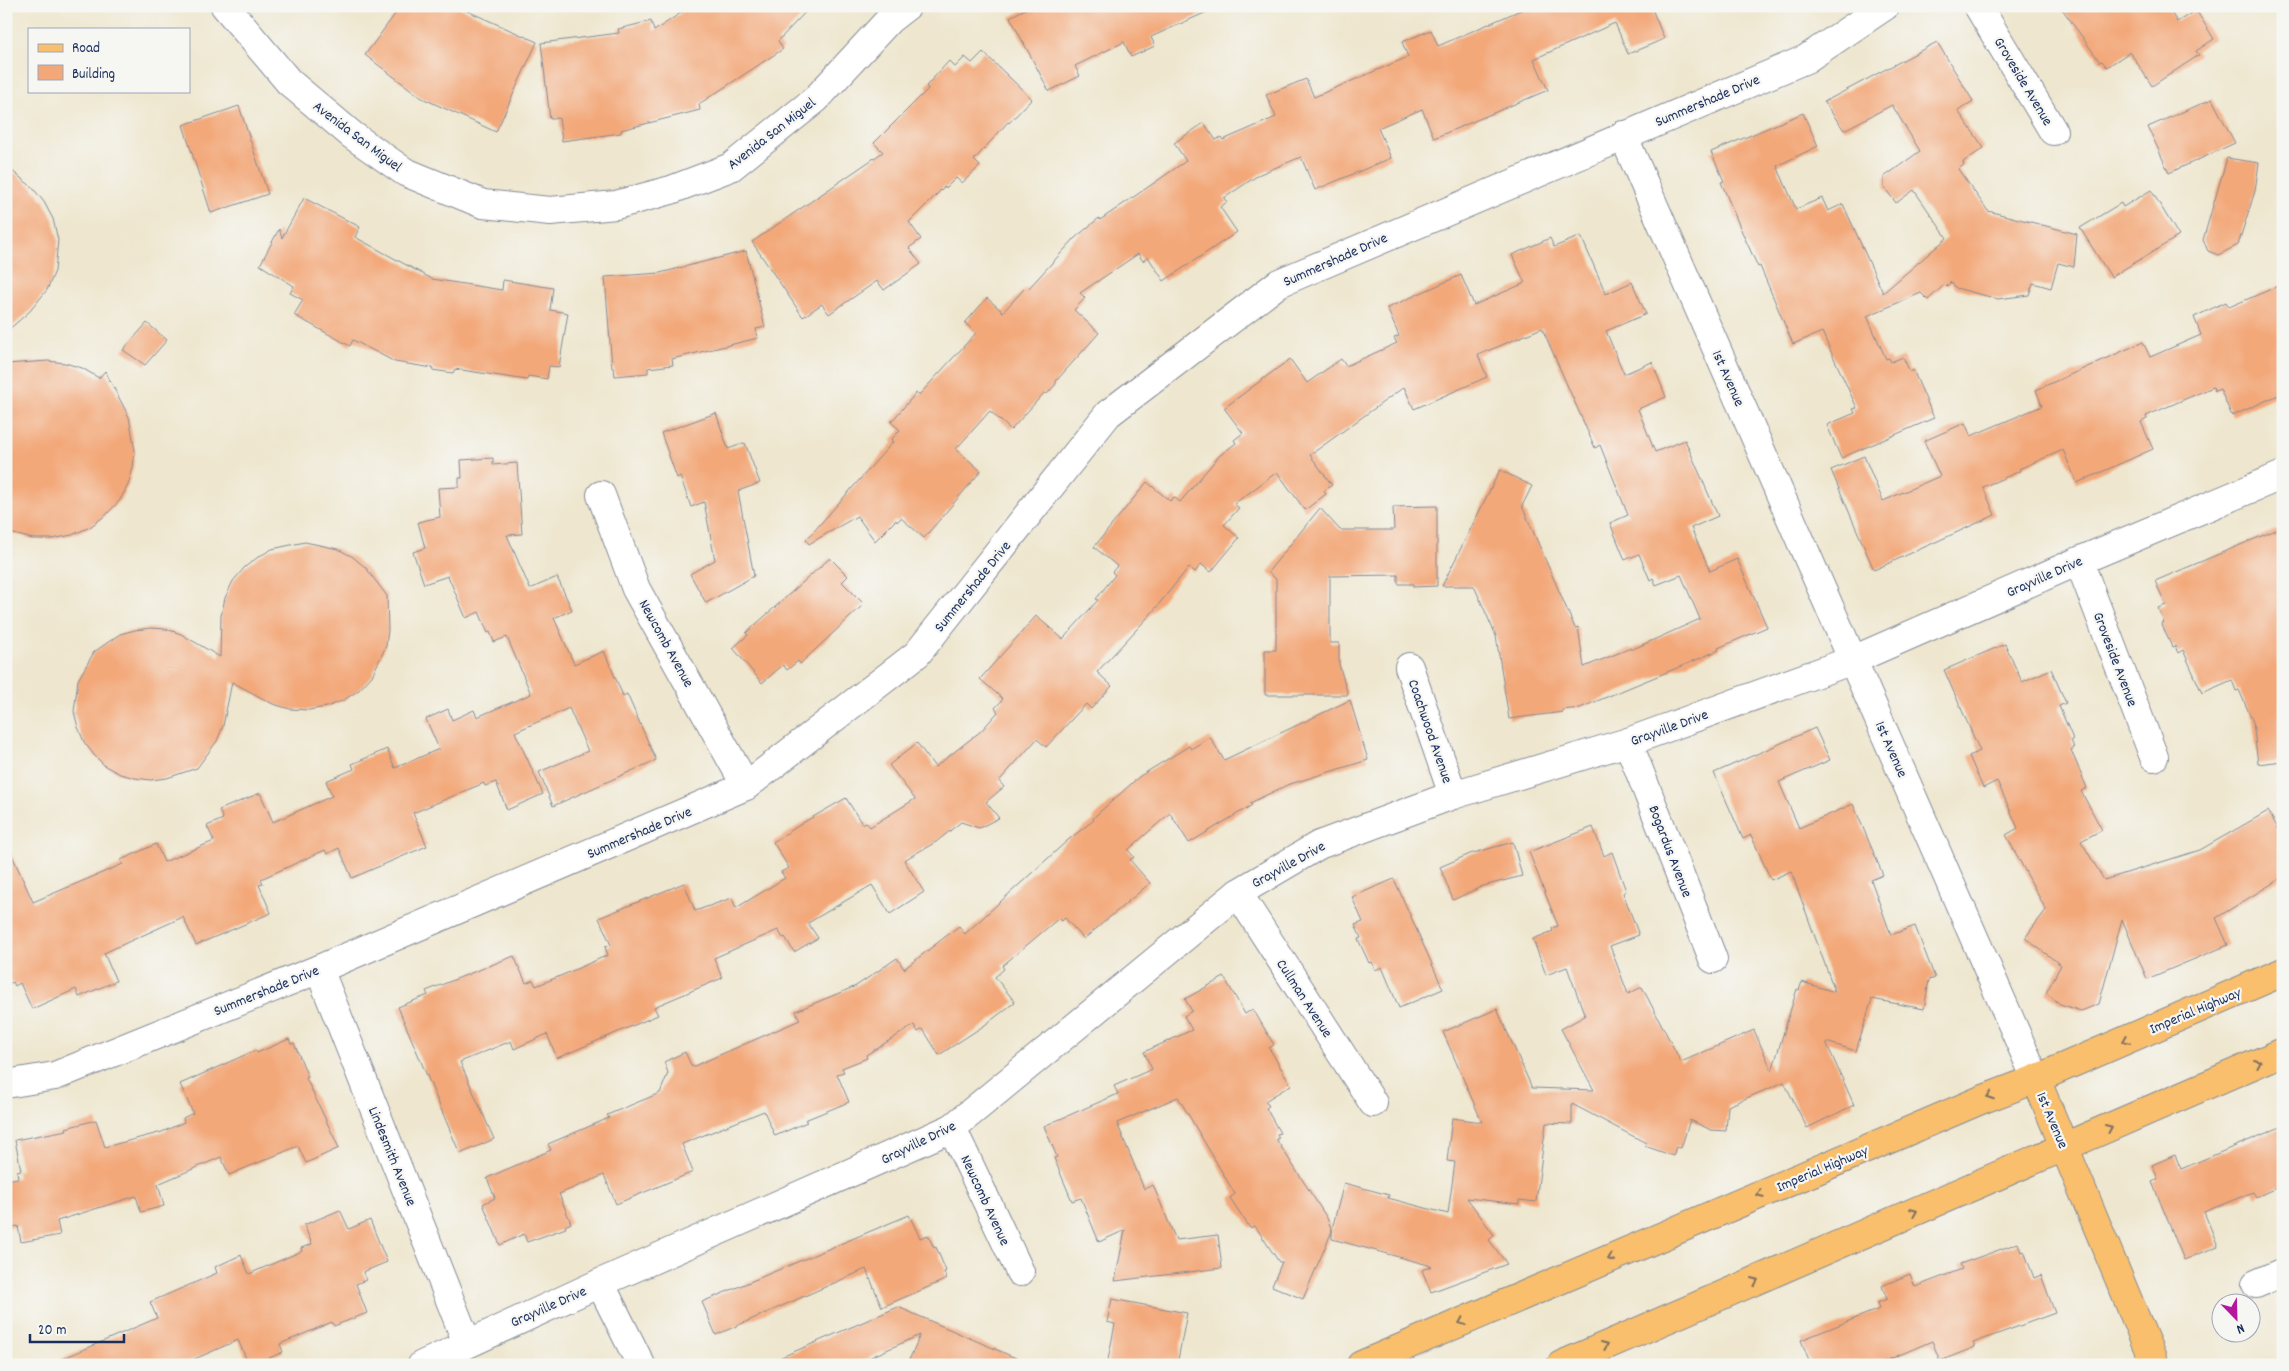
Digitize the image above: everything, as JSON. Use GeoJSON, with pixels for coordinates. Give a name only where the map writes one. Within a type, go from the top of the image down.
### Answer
{"type":"FeatureCollection","features":[{"type":"Feature","properties":{"kind":"main road","name":"Imperial Highway"},"geometry":{"type":"LineString","coordinates":[[1361,1365],[1981,1100],[2036,1079],[2283,972]]}},
{"type":"Feature","properties":{"kind":"main road"},"geometry":{"type":"LineString","coordinates":[[1560,1365],[2283,1052]]}},
{"type":"Feature","properties":{"kind":"main road","name":"1st Avenue"},"geometry":{"type":"LineString","coordinates":[[2036,1079],[2155,1365]]}},
{"type":"Feature","properties":{"kind":"street","name":"Avenida San Miguel"},"geometry":{"type":"LineString","coordinates":[[225,6],[289,82],[352,135],[405,172],[483,204],[550,211],[616,205],[671,190],[731,167],[816,100],[889,20],[907,6]]}},
{"type":"Feature","properties":{"kind":"street","name":"Summershade Drive"},"geometry":{"type":"LineString","coordinates":[[6,1084],[55,1076],[319,969],[746,786],[917,654],[1108,414],[1280,282],[1806,59],[1885,6]]}},
{"type":"Feature","properties":{"kind":"street","name":"Groveside Avenue"},"geometry":{"type":"LineString","coordinates":[[1978,6],[2054,131]]}},
{"type":"Feature","properties":{"kind":"street","name":"1st Avenue"},"geometry":{"type":"LineString","coordinates":[[1623,135],[2036,1079]]}},
{"type":"Feature","properties":{"kind":"street","name":"Grayville Drive"},"geometry":{"type":"LineString","coordinates":[[422,1365],[600,1282],[952,1128],[1238,892],[1319,844],[1453,795],[1628,742],[1853,660],[2078,561],[2283,475]]}},
{"type":"Feature","properties":{"kind":"street","name":"Newcomb Avenue"},"geometry":{"type":"LineString","coordinates":[[601,495],[636,589],[746,786]]}},
{"type":"Feature","properties":{"kind":"street","name":"Groveside Avenue"},"geometry":{"type":"LineString","coordinates":[[2078,561],[2154,757]]}},
{"type":"Feature","properties":{"kind":"street","name":"Coachwood Avenue"},"geometry":{"type":"LineString","coordinates":[[1409,667],[1453,795]]}},
{"type":"Feature","properties":{"kind":"street","name":"Bogardus Avenue"},"geometry":{"type":"LineString","coordinates":[[1628,742],[1713,959]]}},
{"type":"Feature","properties":{"kind":"street","name":"Cullman Avenue"},"geometry":{"type":"LineString","coordinates":[[1238,892],[1372,1104]]}},
{"type":"Feature","properties":{"kind":"street","name":"Lindesmith Avenue"},"geometry":{"type":"LineString","coordinates":[[319,969],[467,1343]]}},
{"type":"Feature","properties":{"kind":"street","name":"Newcomb Avenue"},"geometry":{"type":"LineString","coordinates":[[952,1128],[1020,1272]]}},
{"type":"Feature","properties":{"kind":"street"},"geometry":{"type":"LineString","coordinates":[[2256,1284],[2283,1272]]}},
{"type":"Feature","properties":{"kind":"street"},"geometry":{"type":"LineString","coordinates":[[600,1282],[641,1365]]}},
{"type":"Feature","properties":{"kind":"building"},"geometry":{"type":"Polygon","coordinates":[[[401,6],[456,6],[537,42],[496,132],[422,98],[365,55],[401,6]]]}},
{"type":"Feature","properties":{"kind":"building"},"geometry":{"type":"Polygon","coordinates":[[[691,6],[811,6],[778,41],[783,49],[699,104],[700,110],[621,130],[621,133],[562,141],[559,118],[550,119],[541,43],[619,33],[618,29],[651,21],[654,31],[691,6]]]}},
{"type":"Feature","properties":{"kind":"building"},"geometry":{"type":"Polygon","coordinates":[[[1031,6],[1220,6],[1151,37],[1155,46],[1131,57],[1124,42],[1075,66],[1080,76],[1049,91],[1010,17],[1031,6]]]}},
{"type":"Feature","properties":{"kind":"building"},"geometry":{"type":"Polygon","coordinates":[[[1530,6],[1651,6],[1664,39],[1628,54],[1615,23],[1534,59],[1548,90],[1434,138],[1422,109],[1378,128],[1391,158],[1315,190],[1301,157],[1260,174],[1224,198],[1227,202],[1220,207],[1237,232],[1164,281],[1148,257],[1143,261],[1138,254],[1080,293],[1085,298],[1074,310],[1099,333],[1056,381],[1056,384],[1047,394],[1044,393],[1011,430],[990,411],[956,449],[981,471],[924,538],[901,518],[897,522],[896,520],[875,541],[857,516],[809,544],[806,540],[893,442],[891,440],[900,430],[891,422],[916,393],[919,395],[976,333],[965,323],[987,298],[1003,312],[1025,288],[1027,290],[1075,238],[1099,218],[1100,220],[1186,161],[1174,143],[1204,123],[1216,140],[1221,137],[1223,140],[1276,117],[1266,95],[1306,79],[1314,97],[1408,57],[1402,42],[1431,30],[1438,46],[1530,6]]]}},
{"type":"Feature","properties":{"kind":"building"},"geometry":{"type":"Polygon","coordinates":[[[2060,6],[2167,6],[2177,22],[2196,10],[2214,39],[2196,51],[2199,55],[2152,86],[2130,52],[2107,67],[2102,61],[2100,62],[2060,6]]]}},
{"type":"Feature","properties":{"kind":"building"},"geometry":{"type":"Polygon","coordinates":[[[1937,42],[1973,101],[1958,111],[1984,148],[1963,162],[1964,165],[1958,169],[1988,211],[2077,234],[2074,267],[2058,263],[2051,288],[2033,283],[2029,295],[1998,299],[1956,288],[1951,282],[1947,286],[1945,284],[1928,300],[1921,293],[1867,316],[1886,359],[1889,358],[1891,362],[1903,357],[1910,372],[1913,370],[1934,418],[1841,458],[1827,425],[1855,413],[1853,409],[1857,408],[1822,332],[1793,344],[1760,266],[1758,267],[1742,232],[1721,182],[1724,181],[1711,152],[1803,113],[1818,146],[1777,166],[1796,209],[1822,198],[1828,211],[1843,204],[1883,293],[1947,238],[1914,190],[1896,203],[1884,187],[1884,177],[1920,151],[1892,105],[1844,130],[1824,102],[1937,42]]]}},
{"type":"Feature","properties":{"kind":"building"},"geometry":{"type":"Polygon","coordinates":[[[983,52],[1032,99],[1008,122],[974,160],[980,166],[962,183],[956,178],[946,188],[945,186],[909,222],[921,239],[909,248],[921,264],[884,290],[877,281],[829,314],[822,304],[803,317],[752,242],[883,152],[874,143],[928,89],[926,86],[949,61],[955,67],[965,57],[972,63],[983,52]]]}},
{"type":"Feature","properties":{"kind":"building"},"geometry":{"type":"Polygon","coordinates":[[[2212,99],[2235,143],[2169,173],[2148,127],[2212,99]]]}},
{"type":"Feature","properties":{"kind":"building"},"geometry":{"type":"Polygon","coordinates":[[[239,106],[268,194],[211,213],[183,125],[239,106]]]}},
{"type":"Feature","properties":{"kind":"building"},"geometry":{"type":"Polygon","coordinates":[[[2227,158],[2259,163],[2255,191],[2238,245],[2218,255],[2208,251],[2203,240],[2227,158]]]}},
{"type":"Feature","properties":{"kind":"building"},"geometry":{"type":"Polygon","coordinates":[[[6,166],[32,187],[44,202],[53,219],[58,240],[55,271],[47,290],[30,311],[6,332],[6,166]]]}},
{"type":"Feature","properties":{"kind":"building"},"geometry":{"type":"Polygon","coordinates":[[[2151,190],[2179,236],[2111,277],[2080,228],[2121,203],[2123,207],[2151,190]]]}},
{"type":"Feature","properties":{"kind":"building"},"geometry":{"type":"Polygon","coordinates":[[[304,198],[360,227],[355,237],[432,279],[502,290],[503,280],[553,288],[550,310],[568,313],[559,367],[549,366],[547,379],[528,376],[527,380],[455,369],[453,373],[432,370],[433,368],[395,362],[353,340],[350,346],[294,315],[303,300],[290,293],[294,286],[260,265],[279,229],[282,238],[304,198]]]}},
{"type":"Feature","properties":{"kind":"building"},"geometry":{"type":"Polygon","coordinates":[[[1581,236],[1606,294],[1632,282],[1646,314],[1606,331],[1624,374],[1652,362],[1666,397],[1638,409],[1655,452],[1685,440],[1718,516],[1691,528],[1710,571],[1737,559],[1767,627],[1689,663],[1580,708],[1509,719],[1496,636],[1474,586],[1442,586],[1500,470],[1532,486],[1522,506],[1575,628],[1578,627],[1584,667],[1631,648],[1631,650],[1700,619],[1681,575],[1656,585],[1653,578],[1650,580],[1639,554],[1625,560],[1610,523],[1628,515],[1600,445],[1595,448],[1542,328],[1478,355],[1487,377],[1414,409],[1404,387],[1310,455],[1332,485],[1324,491],[1326,494],[1305,510],[1277,472],[1234,504],[1239,508],[1224,525],[1239,538],[1211,572],[1201,564],[1195,572],[1189,567],[1150,615],[1097,672],[1112,686],[1091,709],[1086,704],[1046,747],[1037,739],[999,781],[1004,787],[986,802],[999,818],[979,828],[961,822],[936,842],[904,860],[924,892],[890,914],[872,885],[808,923],[818,938],[794,952],[785,937],[783,938],[778,930],[714,958],[722,978],[654,1007],[658,1015],[557,1058],[547,1034],[514,1049],[511,1041],[460,1062],[494,1139],[460,1154],[398,1007],[428,995],[426,991],[514,956],[526,983],[533,980],[536,986],[565,974],[608,955],[605,947],[611,945],[599,918],[684,883],[695,911],[732,898],[736,908],[785,878],[781,872],[789,868],[773,842],[806,821],[846,798],[862,824],[866,822],[870,827],[915,799],[889,765],[917,743],[935,767],[981,731],[998,712],[995,708],[1003,699],[980,679],[1036,616],[1063,639],[1098,600],[1096,599],[1115,575],[1112,572],[1117,566],[1094,547],[1147,482],[1170,501],[1174,497],[1180,502],[1219,456],[1236,443],[1234,440],[1243,433],[1224,408],[1290,359],[1307,383],[1341,359],[1346,366],[1397,343],[1394,338],[1399,336],[1387,308],[1461,275],[1474,305],[1525,283],[1512,255],[1550,238],[1554,247],[1581,236]]]}},
{"type":"Feature","properties":{"kind":"building"},"geometry":{"type":"Polygon","coordinates":[[[746,251],[765,327],[756,329],[758,338],[672,359],[673,365],[648,368],[648,373],[615,376],[614,369],[612,368],[605,277],[660,273],[746,251]]]}},
{"type":"Feature","properties":{"kind":"building"},"geometry":{"type":"Polygon","coordinates":[[[2283,284],[2283,393],[2232,416],[2220,389],[2215,391],[2213,387],[2146,416],[2147,419],[2141,422],[2153,449],[2077,483],[2063,450],[2019,469],[2020,471],[1983,487],[1995,515],[1874,570],[1831,470],[1864,456],[1883,501],[1940,476],[1924,441],[1965,423],[1971,436],[2042,406],[2036,390],[2143,342],[2150,357],[2201,335],[2194,317],[2226,302],[2229,307],[2283,284]]]}},
{"type":"Feature","properties":{"kind":"building"},"geometry":{"type":"Polygon","coordinates":[[[147,323],[167,340],[145,365],[123,350],[147,323]]]}},
{"type":"Feature","properties":{"kind":"building"},"geometry":{"type":"Polygon","coordinates":[[[48,361],[82,368],[99,378],[105,371],[129,417],[135,451],[128,485],[120,500],[106,515],[90,527],[72,535],[52,539],[33,539],[6,532],[6,364],[48,361]]]}},
{"type":"Feature","properties":{"kind":"building"},"geometry":{"type":"Polygon","coordinates":[[[716,413],[728,449],[745,443],[760,483],[738,491],[754,576],[706,603],[690,574],[715,560],[704,502],[691,507],[680,476],[677,478],[661,433],[716,413]]]}},
{"type":"Feature","properties":{"kind":"building"},"geometry":{"type":"Polygon","coordinates":[[[493,458],[493,465],[517,463],[522,534],[507,535],[530,589],[557,577],[572,610],[554,618],[574,664],[604,651],[623,696],[627,694],[656,760],[553,806],[539,772],[588,751],[569,708],[515,732],[543,794],[507,810],[496,782],[485,786],[484,783],[413,813],[427,846],[352,878],[339,848],[327,854],[325,850],[261,879],[263,884],[259,885],[271,913],[196,945],[183,917],[104,953],[116,981],[79,997],[76,989],[32,1009],[20,983],[15,986],[13,982],[6,985],[6,842],[33,902],[123,864],[121,860],[156,844],[164,862],[214,841],[207,826],[223,819],[219,810],[260,793],[273,822],[332,796],[326,781],[354,769],[352,764],[387,749],[395,768],[439,749],[426,719],[448,709],[452,720],[474,710],[477,717],[531,694],[507,637],[494,642],[479,612],[466,618],[448,576],[424,584],[413,552],[425,548],[418,522],[440,517],[438,488],[459,487],[459,478],[462,478],[461,460],[493,458]]]}},
{"type":"Feature","properties":{"kind":"building"},"geometry":{"type":"Polygon","coordinates":[[[1437,506],[1437,586],[1413,587],[1413,584],[1398,584],[1398,575],[1330,576],[1330,643],[1339,643],[1339,664],[1348,695],[1265,695],[1265,650],[1276,650],[1276,579],[1268,572],[1320,508],[1340,530],[1394,530],[1393,507],[1437,506]]]}},
{"type":"Feature","properties":{"kind":"building"},"geometry":{"type":"Polygon","coordinates":[[[2283,527],[2283,761],[2258,764],[2253,722],[2239,690],[2236,691],[2232,680],[2202,693],[2183,650],[2178,653],[2175,646],[2172,647],[2161,623],[2164,622],[2158,608],[2166,605],[2155,581],[2283,527]]]}},
{"type":"Feature","properties":{"kind":"building"},"geometry":{"type":"Polygon","coordinates":[[[305,542],[338,549],[353,557],[366,568],[387,596],[388,630],[386,646],[372,676],[359,690],[344,700],[327,707],[309,710],[290,709],[273,704],[232,682],[223,726],[217,741],[197,768],[167,778],[151,780],[120,774],[105,766],[84,742],[74,712],[78,680],[94,652],[120,634],[151,628],[166,629],[181,634],[220,657],[221,616],[225,598],[233,581],[245,567],[272,549],[305,542]]]}},
{"type":"Feature","properties":{"kind":"building"},"geometry":{"type":"Polygon","coordinates":[[[830,558],[848,576],[842,582],[864,604],[800,664],[798,661],[787,670],[783,665],[762,683],[733,648],[748,635],[746,633],[830,558]]]}},
{"type":"Feature","properties":{"kind":"building"},"geometry":{"type":"Polygon","coordinates":[[[2005,644],[2022,682],[2051,669],[2066,703],[2059,706],[2073,739],[2071,740],[2074,748],[2071,750],[2087,788],[2081,791],[2102,830],[2081,841],[2104,880],[2200,850],[2268,811],[2283,837],[2283,877],[2216,918],[2228,945],[2147,979],[2122,919],[2099,1004],[2081,1011],[2060,1004],[2046,993],[2061,965],[2025,938],[2046,910],[2006,835],[2018,828],[1997,781],[1983,788],[1969,756],[1980,751],[1944,670],[2005,644]]]}},
{"type":"Feature","properties":{"kind":"building"},"geometry":{"type":"Polygon","coordinates":[[[1350,700],[1368,760],[1287,785],[1250,803],[1252,805],[1189,843],[1170,813],[1128,850],[1134,857],[1130,860],[1150,883],[1084,939],[1065,918],[1062,921],[1059,918],[1002,966],[1004,969],[995,977],[1015,1002],[985,1025],[939,1055],[923,1029],[918,1032],[914,1025],[866,1055],[867,1058],[842,1068],[844,1072],[837,1074],[849,1102],[805,1120],[807,1122],[775,1136],[764,1111],[682,1144],[693,1172],[616,1204],[604,1175],[559,1194],[571,1223],[565,1226],[566,1228],[527,1242],[524,1234],[500,1245],[483,1204],[495,1198],[487,1178],[551,1150],[548,1144],[609,1118],[607,1115],[660,1093],[668,1073],[664,1062],[685,1052],[692,1067],[800,1020],[796,1011],[856,986],[897,958],[904,969],[959,926],[965,934],[1068,840],[1094,820],[1093,818],[1140,776],[1189,746],[1191,749],[1210,737],[1224,760],[1350,700]]]}},
{"type":"Feature","properties":{"kind":"building"},"geometry":{"type":"Polygon","coordinates":[[[1815,728],[1830,760],[1779,782],[1799,828],[1853,804],[1883,875],[1871,880],[1891,935],[1915,926],[1935,978],[1929,980],[1924,1009],[1872,999],[1856,1051],[1826,1042],[1854,1105],[1807,1128],[1784,1082],[1728,1106],[1726,1131],[1711,1130],[1690,1120],[1681,1148],[1676,1147],[1673,1156],[1645,1146],[1646,1143],[1572,1104],[1572,1124],[1546,1123],[1536,1202],[1519,1200],[1519,1204],[1467,1198],[1494,1235],[1489,1240],[1507,1264],[1431,1292],[1422,1270],[1432,1266],[1332,1239],[1332,1229],[1344,1183],[1389,1195],[1388,1198],[1448,1214],[1455,1162],[1447,1161],[1452,1118],[1482,1122],[1443,1032],[1497,1009],[1532,1088],[1594,1090],[1561,1029],[1585,1016],[1567,967],[1546,975],[1533,939],[1553,931],[1552,928],[1558,926],[1529,852],[1593,827],[1604,856],[1612,852],[1626,891],[1623,893],[1639,935],[1610,946],[1628,994],[1642,987],[1681,1062],[1754,1030],[1772,1071],[1797,989],[1799,990],[1802,982],[1835,992],[1791,871],[1771,880],[1751,835],[1743,839],[1714,773],[1815,728]]]}},
{"type":"Feature","properties":{"kind":"building"},"geometry":{"type":"Polygon","coordinates":[[[1513,842],[1522,876],[1483,886],[1453,900],[1440,867],[1470,854],[1513,842]]]}},
{"type":"Feature","properties":{"kind":"building"},"geometry":{"type":"Polygon","coordinates":[[[1394,879],[1443,989],[1399,1008],[1382,967],[1375,970],[1372,962],[1369,963],[1358,939],[1361,938],[1355,925],[1363,922],[1352,897],[1394,879]]]}},
{"type":"Feature","properties":{"kind":"building"},"geometry":{"type":"Polygon","coordinates":[[[1224,977],[1245,1014],[1253,1009],[1274,1045],[1269,1048],[1291,1085],[1265,1101],[1269,1106],[1266,1108],[1280,1133],[1277,1134],[1279,1138],[1276,1139],[1327,1218],[1332,1231],[1303,1299],[1272,1286],[1282,1262],[1279,1262],[1255,1226],[1250,1228],[1230,1198],[1235,1194],[1178,1097],[1117,1123],[1144,1189],[1153,1185],[1176,1240],[1218,1235],[1222,1268],[1115,1281],[1125,1230],[1099,1242],[1081,1198],[1072,1201],[1054,1158],[1057,1157],[1044,1126],[1118,1094],[1114,1086],[1152,1069],[1144,1052],[1192,1030],[1184,1016],[1192,1011],[1185,999],[1224,977]]]}},
{"type":"Feature","properties":{"kind":"building"},"geometry":{"type":"Polygon","coordinates":[[[289,1039],[291,1044],[294,1043],[308,1077],[306,1078],[339,1148],[306,1163],[298,1146],[229,1175],[221,1157],[158,1184],[164,1206],[141,1212],[136,1196],[57,1221],[60,1235],[21,1242],[18,1226],[6,1228],[6,1180],[18,1178],[17,1171],[21,1170],[15,1140],[67,1130],[66,1128],[96,1120],[105,1147],[162,1132],[184,1122],[183,1118],[193,1113],[180,1084],[256,1050],[257,1053],[289,1039]]]}},
{"type":"Feature","properties":{"kind":"building"},"geometry":{"type":"Polygon","coordinates":[[[2283,1126],[2283,1185],[2256,1197],[2253,1192],[2204,1212],[2218,1246],[2184,1260],[2152,1182],[2158,1179],[2152,1165],[2175,1155],[2181,1169],[2283,1126]]]}},
{"type":"Feature","properties":{"kind":"building"},"geometry":{"type":"Polygon","coordinates":[[[340,1210],[349,1229],[370,1220],[387,1262],[363,1272],[366,1280],[356,1284],[367,1313],[334,1326],[332,1322],[280,1344],[283,1352],[253,1365],[249,1365],[238,1340],[181,1365],[48,1365],[157,1318],[150,1302],[217,1273],[215,1267],[241,1255],[249,1274],[302,1251],[301,1248],[312,1244],[304,1225],[340,1210]]]}},
{"type":"Feature","properties":{"kind":"building"},"geometry":{"type":"Polygon","coordinates":[[[909,1215],[920,1238],[928,1235],[934,1248],[936,1247],[946,1271],[944,1272],[947,1279],[882,1307],[866,1269],[716,1335],[702,1302],[909,1215]]]}},
{"type":"Feature","properties":{"kind":"building"},"geometry":{"type":"Polygon","coordinates":[[[2018,1243],[2021,1252],[2024,1251],[2034,1278],[2041,1275],[2055,1313],[1973,1343],[1975,1347],[1940,1361],[1932,1341],[1876,1365],[1811,1365],[1801,1340],[1879,1309],[1877,1303],[1887,1299],[1882,1286],[1910,1274],[1915,1287],[1962,1269],[1960,1264],[2018,1243]]]}},
{"type":"Feature","properties":{"kind":"building"},"geometry":{"type":"Polygon","coordinates":[[[1112,1299],[1187,1313],[1177,1365],[1107,1365],[1115,1324],[1107,1322],[1112,1299]]]}},
{"type":"Feature","properties":{"kind":"building"},"geometry":{"type":"Polygon","coordinates":[[[898,1307],[1032,1365],[907,1365],[920,1335],[853,1365],[763,1365],[898,1307]]]}}]}
